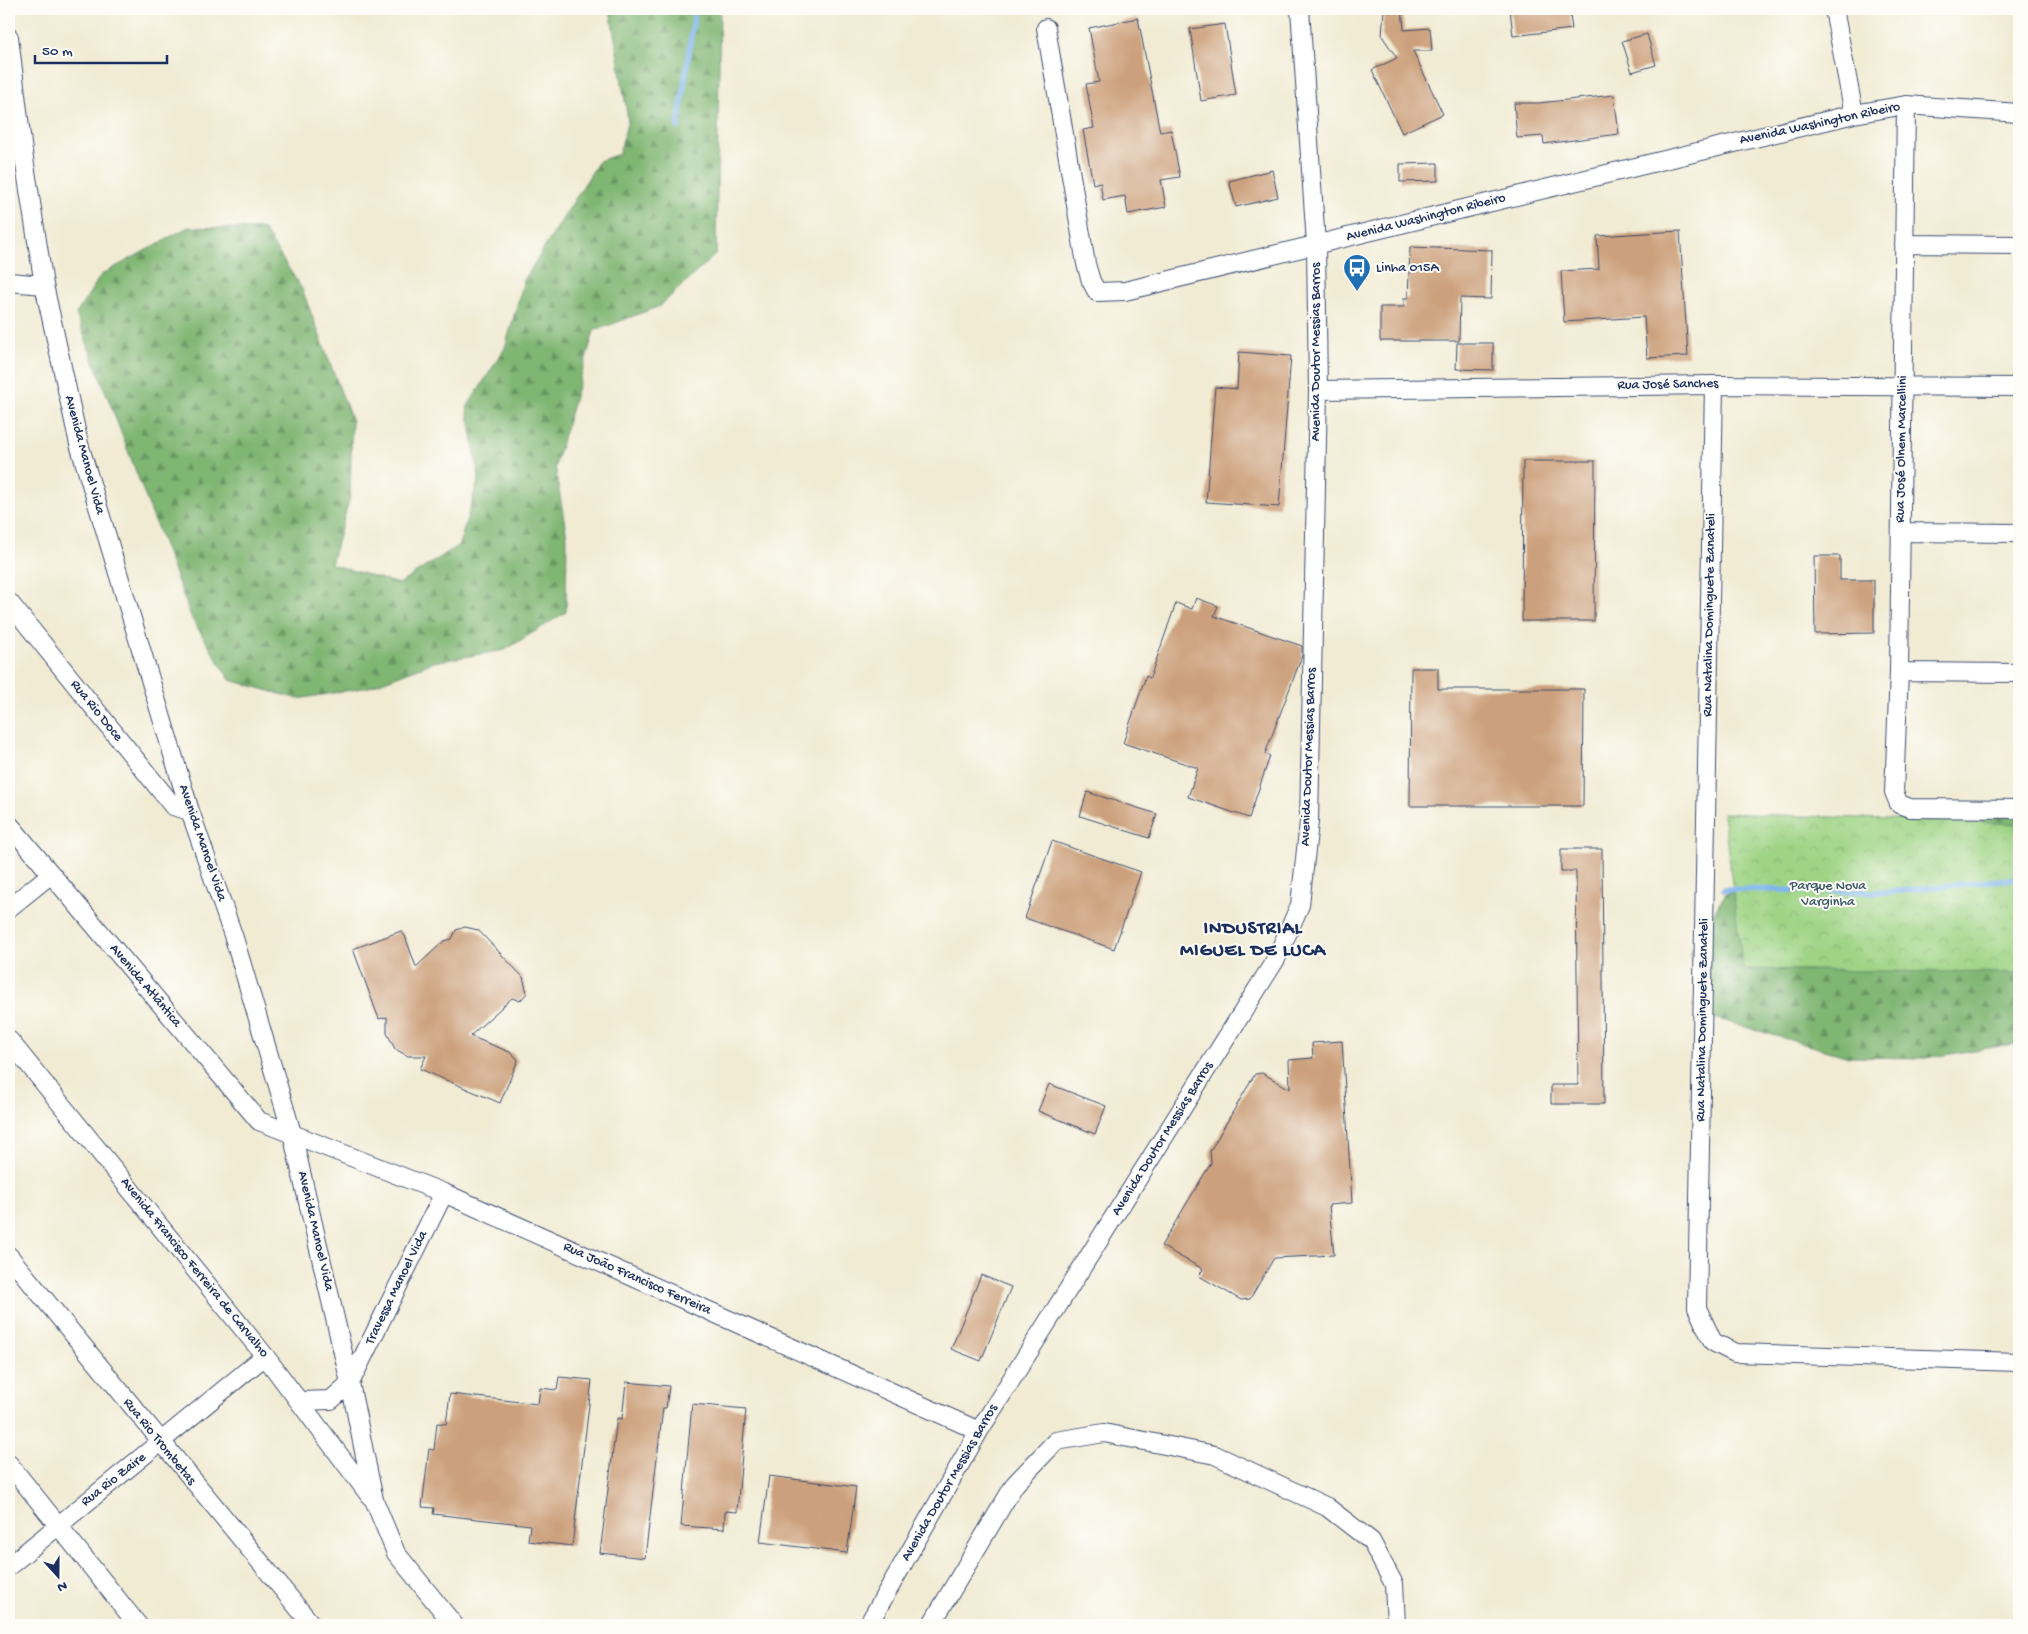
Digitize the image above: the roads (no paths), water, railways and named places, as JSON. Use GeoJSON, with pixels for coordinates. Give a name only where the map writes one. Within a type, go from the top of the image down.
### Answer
{"type":"FeatureCollection","features":[{"type":"Feature","properties":{"kind":"street","name":"Avenida Doutor Messias Barros"},"geometry":{"type":"LineString","coordinates":[[868,1625],[979,1431],[1276,959],[1300,905],[1309,822],[1318,390],[1316,244],[1300,9]]}},
{"type":"Feature","properties":{"kind":"street"},"geometry":{"type":"LineString","coordinates":[[1834,9],[1854,114]]}},
{"type":"Feature","properties":{"kind":"street","name":"Avenida Washington Ribeiro"},"geometry":{"type":"LineString","coordinates":[[1046,28],[1086,264],[1091,281],[1097,292],[1125,291],[1854,114],[1906,105],[2019,113]]}},
{"type":"Feature","properties":{"kind":"street","name":"Avenida Manoel Vida"},"geometry":{"type":"LineString","coordinates":[[9,37],[16,152],[79,444],[190,811],[234,938],[292,1133],[350,1382],[374,1500],[396,1553],[454,1625]]}},
{"type":"Feature","properties":{"kind":"street","name":"Rua José Olnem Marcellini"},"geometry":{"type":"LineString","coordinates":[[1906,105],[1899,672],[1894,792],[1899,804],[1910,808],[2019,809]]}},
{"type":"Feature","properties":{"kind":"street"},"geometry":{"type":"LineString","coordinates":[[1904,244],[2019,245]]}},
{"type":"Feature","properties":{"kind":"street"},"geometry":{"type":"LineString","coordinates":[[9,282],[44,285]]}},
{"type":"Feature","properties":{"kind":"street","name":"Rua José Sanches"},"geometry":{"type":"LineString","coordinates":[[1318,390],[1714,385],[2019,387]]}},
{"type":"Feature","properties":{"kind":"street","name":"Rua Natalina Dominguete Zanateli"},"geometry":{"type":"LineString","coordinates":[[1714,385],[1697,1308],[1713,1342],[1735,1353],[2019,1362]]}},
{"type":"Feature","properties":{"kind":"street"},"geometry":{"type":"LineString","coordinates":[[1901,532],[2019,533]]}},
{"type":"Feature","properties":{"kind":"street","name":"Rua Rio Doce"},"geometry":{"type":"LineString","coordinates":[[9,602],[173,806],[190,811]]}},
{"type":"Feature","properties":{"kind":"street"},"geometry":{"type":"LineString","coordinates":[[1899,672],[2019,673]]}},
{"type":"Feature","properties":{"kind":"street","name":"Avenida Atlântica"},"geometry":{"type":"LineString","coordinates":[[9,824],[259,1121],[292,1133]]}},
{"type":"Feature","properties":{"kind":"street"},"geometry":{"type":"LineString","coordinates":[[9,908],[50,875]]}},
{"type":"Feature","properties":{"kind":"street","name":"Avenida Francisco Ferreira de Carvalho"},"geometry":{"type":"LineString","coordinates":[[9,1040],[266,1356],[374,1500]]}},
{"type":"Feature","properties":{"kind":"street","name":"Rua João Francisco Ferreira"},"geometry":{"type":"LineString","coordinates":[[292,1133],[444,1193],[979,1431]]}},
{"type":"Feature","properties":{"kind":"street","name":"Travessa Manoel Vida"},"geometry":{"type":"LineString","coordinates":[[350,1382],[444,1193]]}},
{"type":"Feature","properties":{"kind":"street","name":"Rua Rio Trombetas"},"geometry":{"type":"LineString","coordinates":[[9,1256],[160,1444],[312,1625]]}},
{"type":"Feature","properties":{"kind":"street","name":"Rua Rio Zaire"},"geometry":{"type":"LineString","coordinates":[[9,1566],[58,1524],[160,1444],[266,1356]]}},
{"type":"Feature","properties":{"kind":"street"},"geometry":{"type":"LineString","coordinates":[[299,1401],[331,1400],[350,1382]]}},
{"type":"Feature","properties":{"kind":"street"},"geometry":{"type":"LineString","coordinates":[[930,1625],[1015,1484],[1056,1441],[1104,1433],[1215,1455],[1327,1507],[1372,1541],[1394,1584],[1396,1625]]}},
{"type":"Feature","properties":{"kind":"street"},"geometry":{"type":"LineString","coordinates":[[9,1464],[138,1625]]}},
{"type":"Feature","properties":{"kind":"waterway"},"geometry":{"type":"LineString","coordinates":[[678,127],[695,9]]}},
{"type":"Feature","properties":{"kind":"waterway"},"geometry":{"type":"LineString","coordinates":[[1724,889],[1889,892],[2019,878]]}},
{"type":"Feature","properties":{"kind":"place","name":"Linha 015A"},"geometry":{"type":"Point","coordinates":[1357,292]}},
{"type":"Feature","properties":{"kind":"district","name":"INDUSTRIAL MIGUEL DE LUCA"},"geometry":{"type":"Point","coordinates":[1253,940]}},
{"type":"Feature","properties":{"kind":"park label","name":"Parque Nova Varginha"},"geometry":{"type":"Point","coordinates":[1828,894]}}]}
